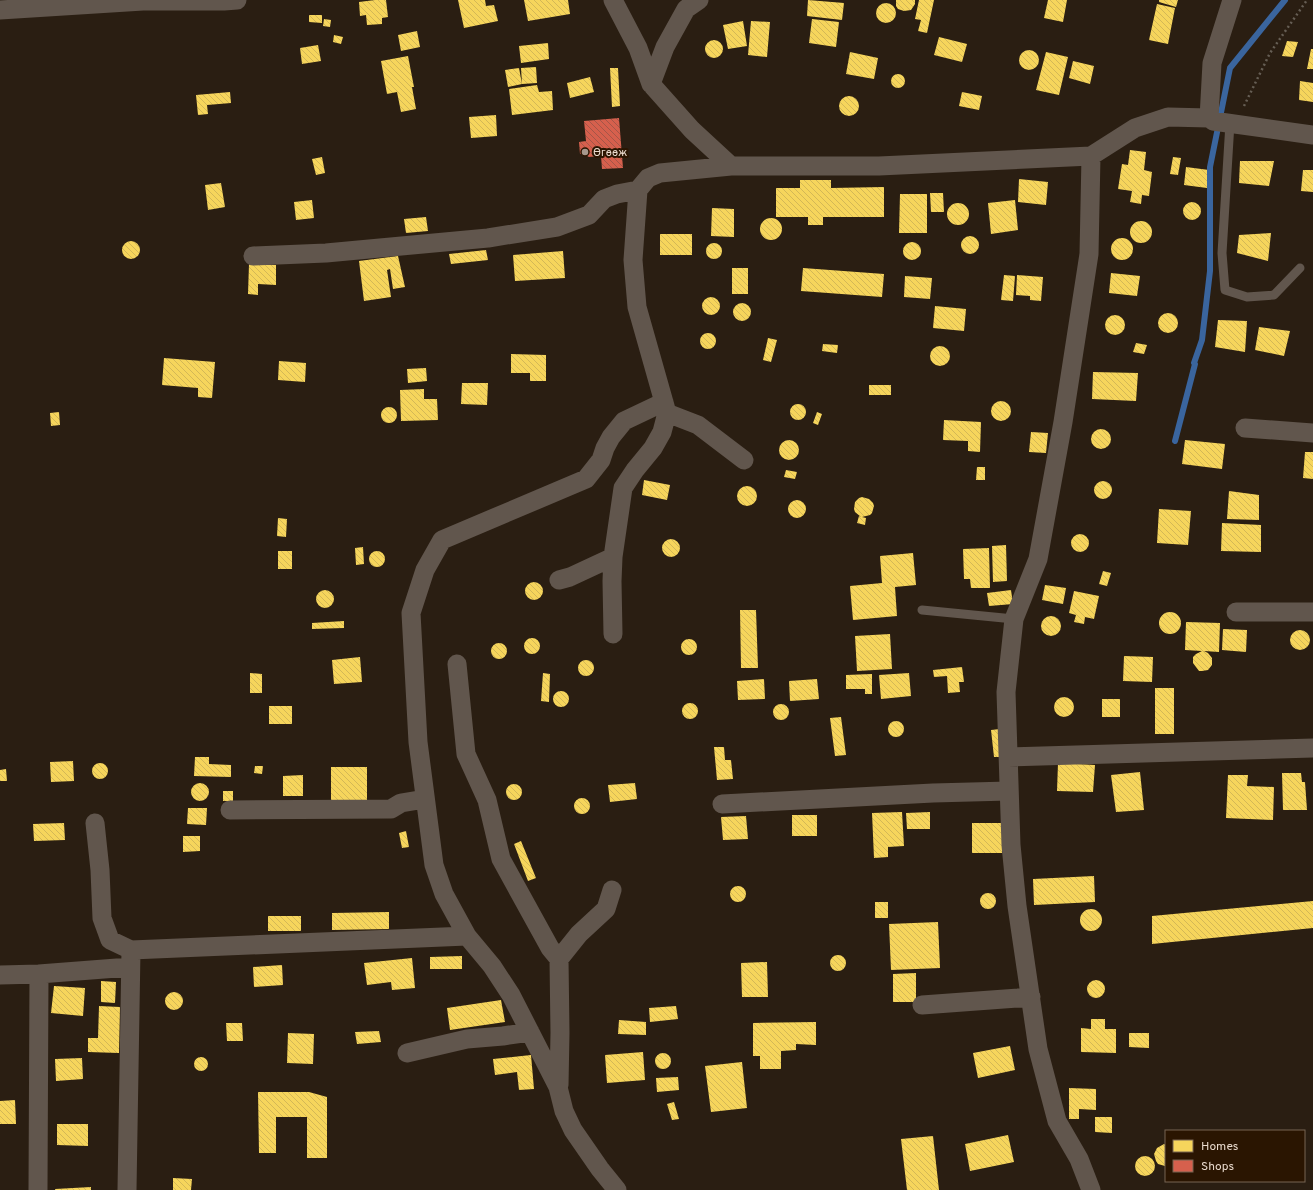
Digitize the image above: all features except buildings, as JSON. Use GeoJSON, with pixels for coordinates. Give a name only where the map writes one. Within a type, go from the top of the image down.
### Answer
{"type":"FeatureCollection","features":[{"type":"Feature","properties":{"kind":"street"},"geometry":{"type":"LineString","coordinates":[[0,10],[143,1],[237,0]]}},
{"type":"Feature","properties":{"kind":"street"},"geometry":{"type":"LineString","coordinates":[[613,0],[638,48],[651,84],[692,130],[731,166]]}},
{"type":"Feature","properties":{"kind":"street"},"geometry":{"type":"LineString","coordinates":[[651,84],[665,47],[686,9],[699,0]]}},
{"type":"Feature","properties":{"kind":"street"},"geometry":{"type":"LineString","coordinates":[[1209,118],[1212,63],[1232,0]]}},
{"type":"Feature","properties":{"kind":"street"},"geometry":{"type":"LineString","coordinates":[[613,634],[613,557],[623,488],[634,470],[653,448],[662,432],[665,407],[637,308],[633,260],[638,190],[648,178],[660,173],[731,166],[879,166],[1091,156],[1135,128],[1168,117],[1209,118],[1213,121],[1313,136]]}},
{"type":"Feature","properties":{"kind":"street"},"geometry":{"type":"LineString","coordinates":[[1091,156],[1089,254],[1063,422],[1038,559],[1014,619],[1006,692],[1011,845],[1017,906],[1038,1049],[1057,1120],[1079,1159],[1091,1190]]}},
{"type":"Feature","properties":{"kind":"street"},"geometry":{"type":"LineString","coordinates":[[253,256],[326,253],[488,238],[557,227],[589,215],[604,199],[617,194],[638,190]]}},
{"type":"Feature","properties":{"kind":"street"},"geometry":{"type":"LineString","coordinates":[[617,1190],[600,1169],[573,1130],[564,1111],[558,1088],[511,995],[492,966],[466,936],[444,894],[434,865],[418,742],[411,613],[425,570],[442,540],[586,479],[601,460],[611,437],[624,421],[665,407],[698,425],[744,460]]}},
{"type":"Feature","properties":{"kind":"street"},"geometry":{"type":"LineString","coordinates":[[1245,428],[1313,433]]}},
{"type":"Feature","properties":{"kind":"street"},"geometry":{"type":"LineString","coordinates":[[559,580],[570,577],[613,557]]}},
{"type":"Feature","properties":{"kind":"street"},"geometry":{"type":"LineString","coordinates":[[1236,612],[1313,612]]}},
{"type":"Feature","properties":{"kind":"street"},"geometry":{"type":"LineString","coordinates":[[457,664],[466,754],[487,800],[501,858],[550,948],[559,959],[560,1033],[558,1088]]}},
{"type":"Feature","properties":{"kind":"street"},"geometry":{"type":"LineString","coordinates":[[1008,757],[1313,748]]}},
{"type":"Feature","properties":{"kind":"street"},"geometry":{"type":"LineString","coordinates":[[722,804],[933,793],[1009,791]]}},
{"type":"Feature","properties":{"kind":"street"},"geometry":{"type":"LineString","coordinates":[[230,810],[391,809],[401,803],[425,799]]}},
{"type":"Feature","properties":{"kind":"street"},"geometry":{"type":"LineString","coordinates":[[95,823],[100,870],[102,918],[110,940],[131,959],[127,1190]]}},
{"type":"Feature","properties":{"kind":"street"},"geometry":{"type":"LineString","coordinates":[[559,959],[579,934],[606,909],[612,890]]}},
{"type":"Feature","properties":{"kind":"street"},"geometry":{"type":"LineString","coordinates":[[0,975],[39,974],[131,959],[466,936]]}},
{"type":"Feature","properties":{"kind":"street"},"geometry":{"type":"LineString","coordinates":[[38,1190],[39,974]]}},
{"type":"Feature","properties":{"kind":"street"},"geometry":{"type":"LineString","coordinates":[[922,1005],[1031,997]]}},
{"type":"Feature","properties":{"kind":"street"},"geometry":{"type":"LineString","coordinates":[[407,1053],[467,1039],[530,1032]]}},
{"type":"Feature","properties":{"kind":"lane"},"geometry":{"type":"LineString","coordinates":[[1235,124],[1222,252],[1225,290],[1248,297],[1274,295],[1300,268]]}},
{"type":"Feature","properties":{"kind":"lane"},"geometry":{"type":"LineString","coordinates":[[922,610],[1014,619]]}},
{"type":"Feature","properties":{"kind":"path"},"geometry":{"type":"LineString","coordinates":[[1235,124],[1270,52],[1307,0]]}},
{"type":"Feature","properties":{"kind":"waterway"},"geometry":{"type":"LineString","coordinates":[[1175,441],[1195,364],[1194,363],[1202,340],[1210,271],[1210,167],[1230,68],[1285,0]]}},
{"type":"Feature","properties":{"kind":"place","name":"Өгөөж"},"geometry":{"type":"Point","coordinates":[585,152]}}]}
